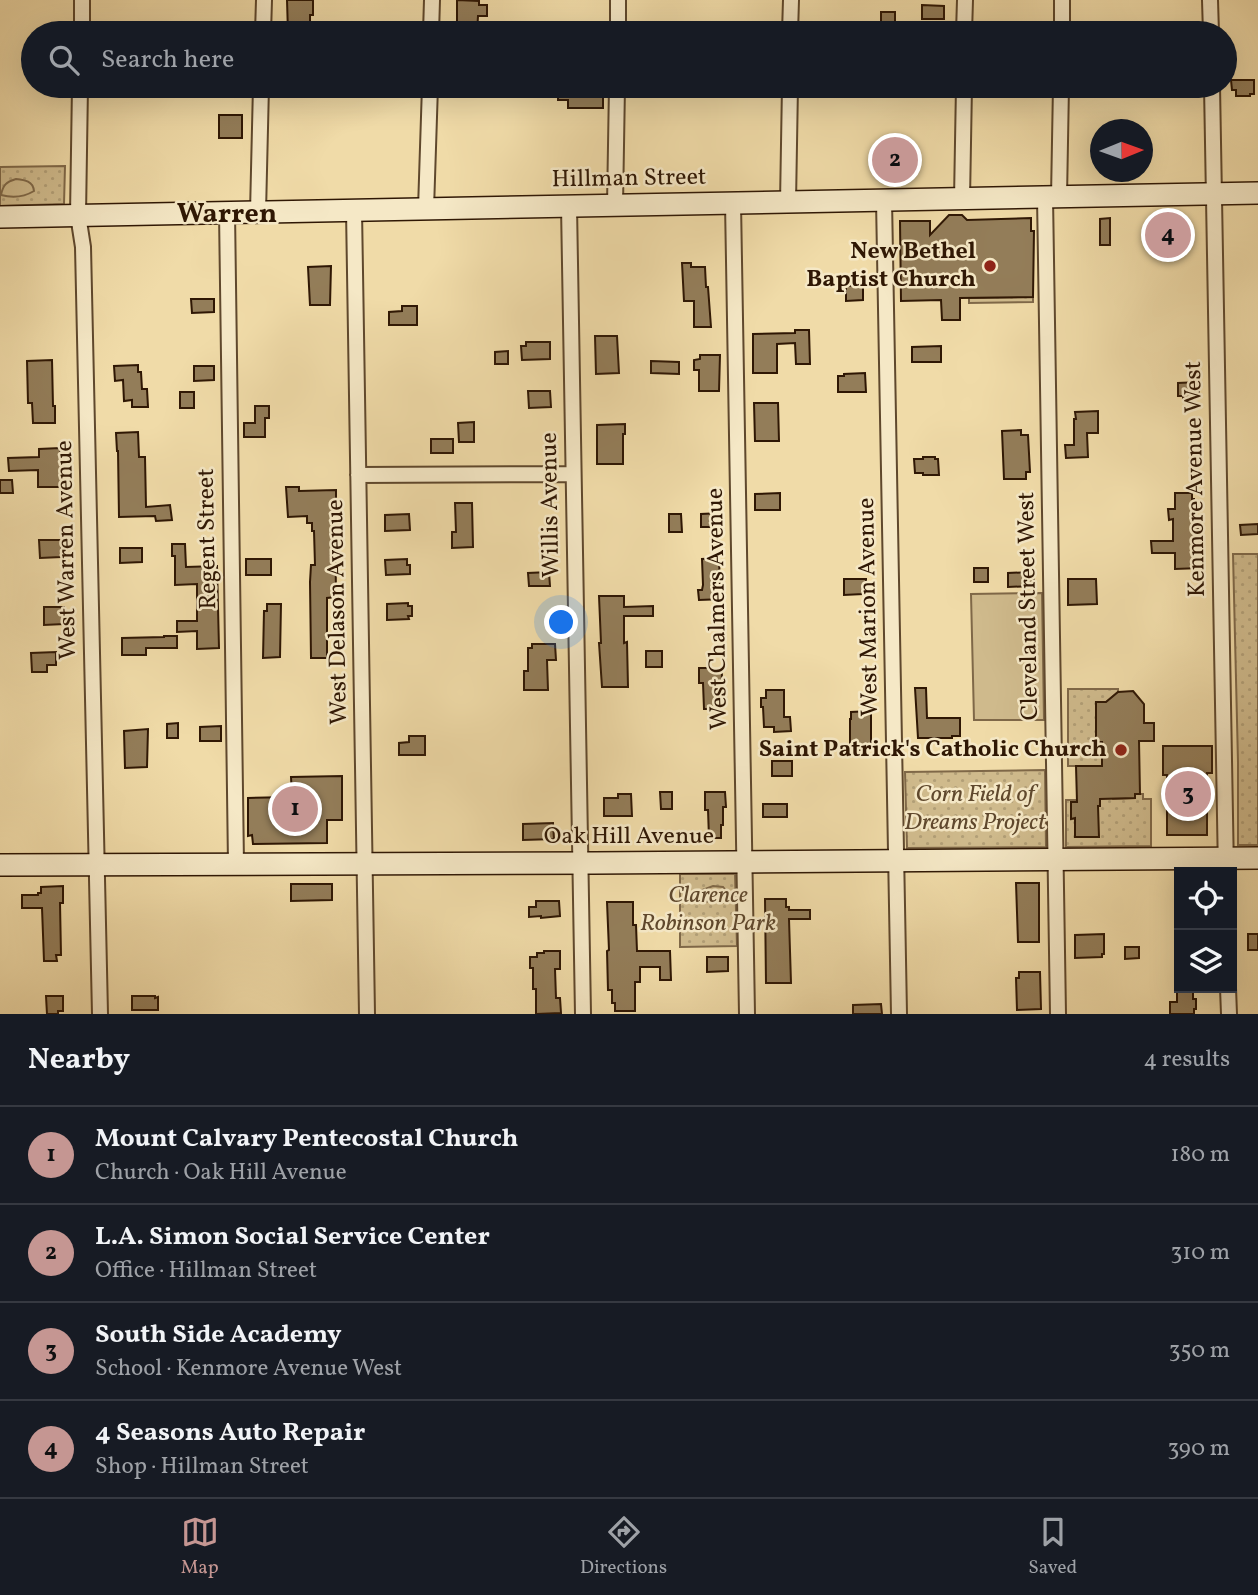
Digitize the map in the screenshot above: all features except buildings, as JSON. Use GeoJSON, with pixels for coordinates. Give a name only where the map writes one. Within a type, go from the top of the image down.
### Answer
{"type":"FeatureCollection","features":[{"type":"Feature","properties":{"kind":"street"},"geometry":{"type":"LineString","coordinates":[[82,0],[82,21]]}},
{"type":"Feature","properties":{"kind":"street"},"geometry":{"type":"LineString","coordinates":[[263,21],[264,0]]}},
{"type":"Feature","properties":{"kind":"street"},"geometry":{"type":"LineString","coordinates":[[431,21],[432,0]]}},
{"type":"Feature","properties":{"kind":"street"},"geometry":{"type":"LineString","coordinates":[[618,0],[618,21]]}},
{"type":"Feature","properties":{"kind":"street"},"geometry":{"type":"LineString","coordinates":[[790,21],[791,0]]}},
{"type":"Feature","properties":{"kind":"street"},"geometry":{"type":"LineString","coordinates":[[964,21],[965,0]]}},
{"type":"Feature","properties":{"kind":"street"},"geometry":{"type":"LineString","coordinates":[[1062,0],[1062,21]]}},
{"type":"Feature","properties":{"kind":"street"},"geometry":{"type":"LineString","coordinates":[[1210,0],[1211,21]]}},
{"type":"Feature","properties":{"kind":"street","name":"West Warren Avenue"},"geometry":{"type":"LineString","coordinates":[[80,98],[78,215],[83,247],[100,1014]]}},
{"type":"Feature","properties":{"kind":"street"},"geometry":{"type":"LineString","coordinates":[[258,212],[261,98]]}},
{"type":"Feature","properties":{"kind":"street"},"geometry":{"type":"LineString","coordinates":[[426,209],[430,98]]}},
{"type":"Feature","properties":{"kind":"street"},"geometry":{"type":"LineString","coordinates":[[615,205],[617,98]]}},
{"type":"Feature","properties":{"kind":"street"},"geometry":{"type":"LineString","coordinates":[[788,202],[790,98]]}},
{"type":"Feature","properties":{"kind":"street"},"geometry":{"type":"LineString","coordinates":[[962,199],[964,98]]}},
{"type":"Feature","properties":{"kind":"street","name":"Cleveland Street West"},"geometry":{"type":"LineString","coordinates":[[1058,1014],[1052,197],[1060,98]]}},
{"type":"Feature","properties":{"kind":"street","name":"Kenmore Avenue West"},"geometry":{"type":"LineString","coordinates":[[1212,98],[1226,865]]}},
{"type":"Feature","properties":{"kind":"street","name":"Hillman Street"},"geometry":{"type":"LineString","coordinates":[[0,217],[1258,193]]}},
{"type":"Feature","properties":{"kind":"street","name":"West Marion Avenue"},"geometry":{"type":"LineString","coordinates":[[884,200],[900,1014]]}},
{"type":"Feature","properties":{"kind":"street","name":"West Chalmers Avenue"},"geometry":{"type":"LineString","coordinates":[[733,203],[747,1014]]}},
{"type":"Feature","properties":{"kind":"street","name":"Willis Avenue"},"geometry":{"type":"LineString","coordinates":[[569,206],[583,1014]]}},
{"type":"Feature","properties":{"kind":"street","name":"West Delason Avenue"},"geometry":{"type":"LineString","coordinates":[[354,210],[367,1014]]}},
{"type":"Feature","properties":{"kind":"street","name":"Regent Street"},"geometry":{"type":"LineString","coordinates":[[227,212],[236,864]]}},
{"type":"Feature","properties":{"kind":"street"},"geometry":{"type":"LineString","coordinates":[[358,475],[573,474]]}},
{"type":"Feature","properties":{"kind":"street","name":"Oak Hill Avenue"},"geometry":{"type":"LineString","coordinates":[[0,865],[1055,859],[1226,865],[1258,858]]}},
{"type":"Feature","properties":{"kind":"street"},"geometry":{"type":"LineString","coordinates":[[1228,993],[1229,1014]]}},
{"type":"Feature","properties":{"kind":"green space"},"geometry":{"type":"Polygon","coordinates":[[[65,166],[64,204],[0,206],[0,167],[65,166]]]}},
{"type":"Feature","properties":{"kind":"green space"},"geometry":{"type":"Polygon","coordinates":[[[16,179],[30,183],[34,191],[18,196],[1,195],[5,184],[16,179]]]}},
{"type":"Feature","properties":{"kind":"green space"},"geometry":{"type":"Polygon","coordinates":[[[1033,297],[1033,302],[969,303],[969,298],[1033,297]]]}},
{"type":"Feature","properties":{"kind":"green space"},"geometry":{"type":"Polygon","coordinates":[[[1233,554],[1258,554],[1258,845],[1238,845],[1233,554]]]}},
{"type":"Feature","properties":{"kind":"green space"},"geometry":{"type":"Polygon","coordinates":[[[1042,593],[1044,720],[974,720],[971,594],[1042,593]]]}},
{"type":"Feature","properties":{"kind":"green space"},"geometry":{"type":"Polygon","coordinates":[[[1068,689],[1118,689],[1106,702],[1096,702],[1102,756],[1105,756],[1113,799],[1135,798],[1135,794],[1143,794],[1143,799],[1151,799],[1151,846],[1066,847],[1066,800],[1077,800],[1072,819],[1075,818],[1075,837],[1098,837],[1098,806],[1091,766],[1068,766],[1068,689]]]}},
{"type":"Feature","properties":{"kind":"green space","name":"Corn Field of Dreams Project"},"geometry":{"type":"Polygon","coordinates":[[[1045,770],[1046,847],[907,848],[905,772],[1045,770]]]}},
{"type":"Feature","properties":{"kind":"green space","name":"Clarence Robinson Park"},"geometry":{"type":"Polygon","coordinates":[[[680,874],[735,874],[737,946],[680,947],[680,874]]]}},
{"type":"Feature","properties":{"kind":"green space"},"geometry":{"type":"Polygon","coordinates":[[[713,886],[723,887],[731,897],[730,902],[701,902],[696,897],[697,892],[713,886]]]}},
{"type":"Feature","properties":{"kind":"place","name":"L.A. Simon Social Service Center"},"geometry":{"type":"Point","coordinates":[895,160]}},
{"type":"Feature","properties":{"kind":"place","name":"4 Seasons Auto Repair"},"geometry":{"type":"Point","coordinates":[1168,235]}},
{"type":"Feature","properties":{"kind":"place","name":"New Bethel Baptist Church"},"geometry":{"type":"Point","coordinates":[990,266]}},
{"type":"Feature","properties":{"kind":"place","name":"Saint Patrick's Catholic Church"},"geometry":{"type":"Point","coordinates":[1121,750]}},
{"type":"Feature","properties":{"kind":"place","name":"South Side Academy"},"geometry":{"type":"Point","coordinates":[1188,794]}},
{"type":"Feature","properties":{"kind":"place","name":"Mount Calvary Pentecostal Church"},"geometry":{"type":"Point","coordinates":[295,809]}},
{"type":"Feature","properties":{"kind":"district","name":"Warren"},"geometry":{"type":"Point","coordinates":[227,214]}}]}
